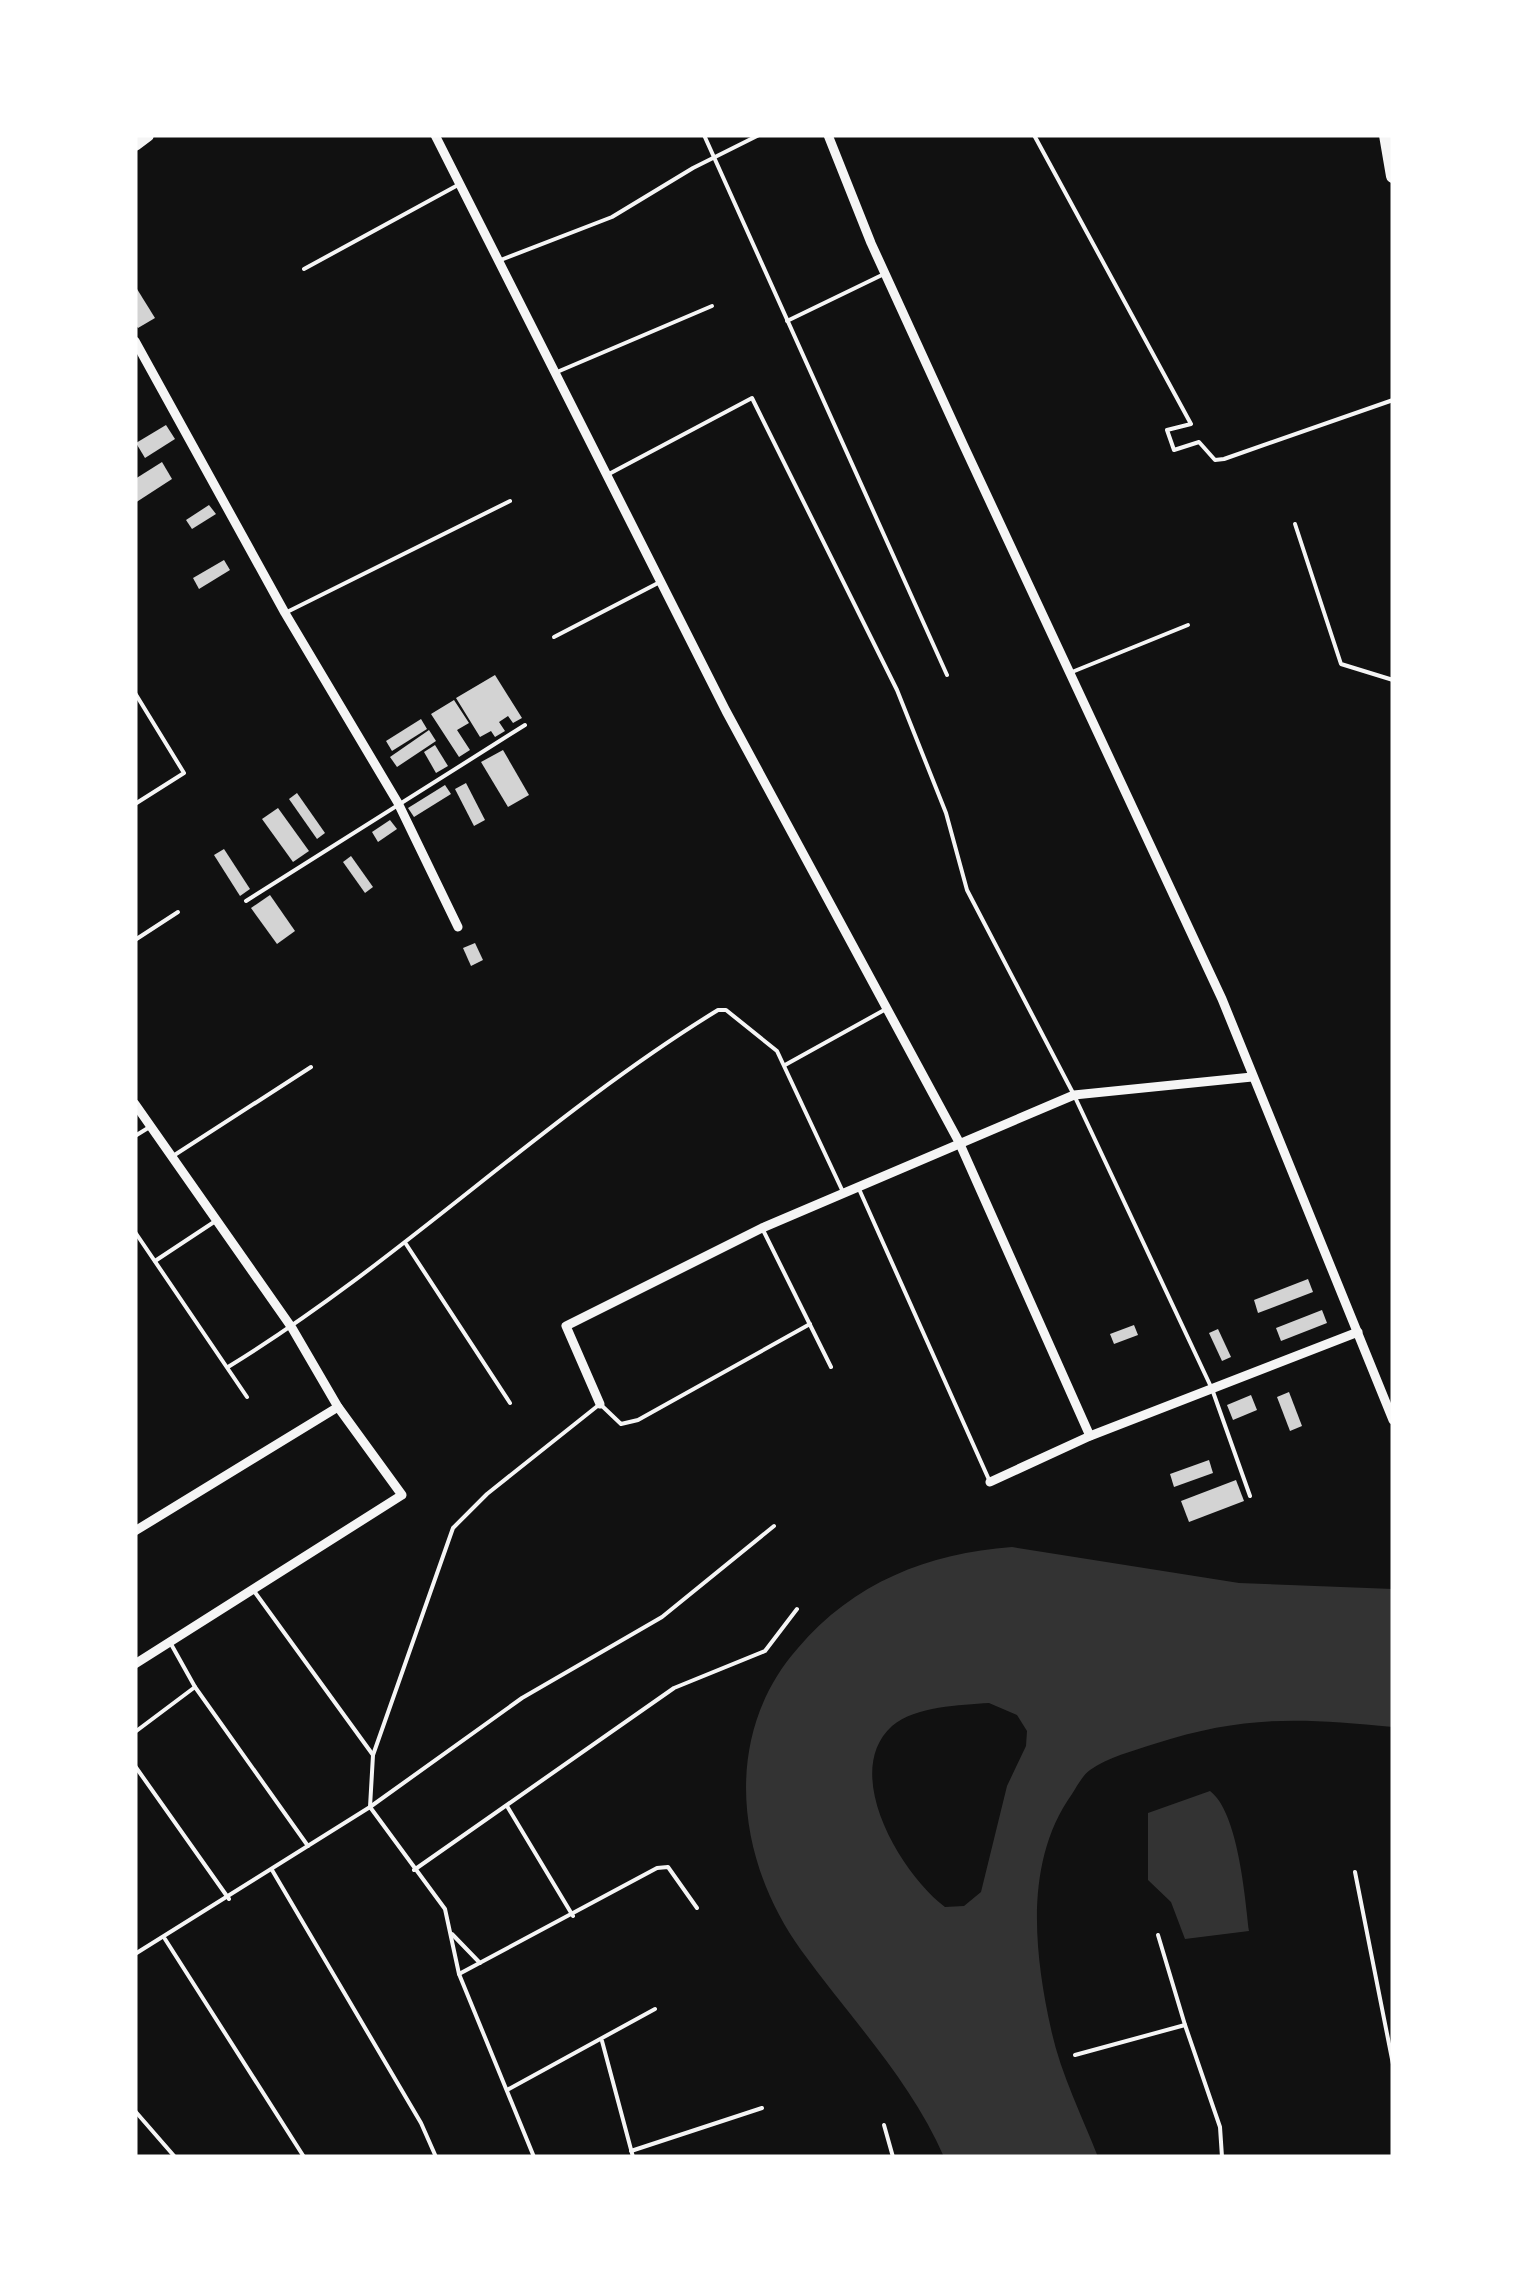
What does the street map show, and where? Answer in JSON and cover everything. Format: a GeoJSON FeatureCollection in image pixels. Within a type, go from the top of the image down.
{"type":"FeatureCollection","features":[{"type":"Feature","properties":{"kind":"main road"},"geometry":{"type":"LineString","coordinates":[[135,144],[147,135]]}},
{"type":"Feature","properties":{"kind":"main road"},"geometry":{"type":"LineString","coordinates":[[1386,135],[1393,176]]}},
{"type":"Feature","properties":{"kind":"street"},"geometry":{"type":"LineString","coordinates":[[435,135],[660,582],[959,1142],[1090,1436]]}},
{"type":"Feature","properties":{"kind":"street"},"geometry":{"type":"LineString","coordinates":[[828,135],[886,273],[1222,999],[1393,1420]]}},
{"type":"Feature","properties":{"kind":"street"},"geometry":{"type":"LineString","coordinates":[[135,341],[285,613],[398,803],[458,927]]}},
{"type":"Feature","properties":{"kind":"street"},"geometry":{"type":"LineString","coordinates":[[600,1404],[566,1326],[762,1228],[1074,1095],[1252,1077]]}},
{"type":"Feature","properties":{"kind":"street"},"geometry":{"type":"LineString","coordinates":[[135,1104],[292,1328],[338,1407],[402,1495],[135,1664]]}},
{"type":"Feature","properties":{"kind":"street"},"geometry":{"type":"LineString","coordinates":[[990,1482],[1090,1436],[1358,1332]]}},
{"type":"Feature","properties":{"kind":"street"},"geometry":{"type":"LineString","coordinates":[[135,1531],[338,1407]]}},
{"type":"Feature","properties":{"kind":"lane"},"geometry":{"type":"LineString","coordinates":[[704,135],[947,675]]}},
{"type":"Feature","properties":{"kind":"lane"},"geometry":{"type":"LineString","coordinates":[[498,262],[612,217],[759,135]]}},
{"type":"Feature","properties":{"kind":"lane"},"geometry":{"type":"LineString","coordinates":[[1034,135],[1191,424],[1167,430],[1174,450],[1199,442],[1215,460],[1224,459],[1393,400]]}},
{"type":"Feature","properties":{"kind":"lane"},"geometry":{"type":"LineString","coordinates":[[304,268],[462,183]]}},
{"type":"Feature","properties":{"kind":"lane"},"geometry":{"type":"LineString","coordinates":[[786,321],[886,273]]}},
{"type":"Feature","properties":{"kind":"lane"},"geometry":{"type":"LineString","coordinates":[[557,372],[712,306]]}},
{"type":"Feature","properties":{"kind":"lane"},"geometry":{"type":"LineString","coordinates":[[607,475],[752,398],[897,690],[946,813],[967,890],[1074,1095],[1212,1389],[1250,1496]]}},
{"type":"Feature","properties":{"kind":"lane"},"geometry":{"type":"LineString","coordinates":[[285,613],[510,501]]}},
{"type":"Feature","properties":{"kind":"lane"},"geometry":{"type":"LineString","coordinates":[[1294,524],[1341,664],[1393,680]]}},
{"type":"Feature","properties":{"kind":"lane"},"geometry":{"type":"LineString","coordinates":[[554,637],[660,582]]}},
{"type":"Feature","properties":{"kind":"lane"},"geometry":{"type":"LineString","coordinates":[[1070,673],[1188,625]]}},
{"type":"Feature","properties":{"kind":"lane"},"geometry":{"type":"LineString","coordinates":[[135,693],[184,773],[135,804]]}},
{"type":"Feature","properties":{"kind":"lane"},"geometry":{"type":"LineString","coordinates":[[246,901],[525,725]]}},
{"type":"Feature","properties":{"kind":"lane"},"geometry":{"type":"LineString","coordinates":[[135,940],[178,912]]}},
{"type":"Feature","properties":{"kind":"lane"},"geometry":{"type":"LineString","coordinates":[[786,1065],[887,1008]]}},
{"type":"Feature","properties":{"kind":"lane"},"geometry":{"type":"LineString","coordinates":[[228,1367],[292,1328],[406,1244],[564,1113],[718,1010],[726,1010],[767,1040],[786,1065],[842,1192]]}},
{"type":"Feature","properties":{"kind":"lane"},"geometry":{"type":"LineString","coordinates":[[173,1156],[311,1067]]}},
{"type":"Feature","properties":{"kind":"lane"},"geometry":{"type":"LineString","coordinates":[[135,1136],[152,1126]]}},
{"type":"Feature","properties":{"kind":"lane"},"geometry":{"type":"LineString","coordinates":[[858,1187],[990,1482]]}},
{"type":"Feature","properties":{"kind":"lane"},"geometry":{"type":"LineString","coordinates":[[155,1261],[216,1220]]}},
{"type":"Feature","properties":{"kind":"lane"},"geometry":{"type":"LineString","coordinates":[[762,1228],[830,1367]]}},
{"type":"Feature","properties":{"kind":"lane"},"geometry":{"type":"LineString","coordinates":[[135,1232],[247,1397]]}},
{"type":"Feature","properties":{"kind":"lane"},"geometry":{"type":"LineString","coordinates":[[406,1244],[510,1403]]}},
{"type":"Feature","properties":{"kind":"lane"},"geometry":{"type":"LineString","coordinates":[[534,2157],[459,1974],[445,1909],[370,1807],[373,1755],[454,1528],[487,1494],[600,1404],[620,1424],[638,1420],[810,1324]]}},
{"type":"Feature","properties":{"kind":"lane"},"geometry":{"type":"LineString","coordinates":[[135,1954],[165,1939],[370,1807],[522,1698],[662,1617],[774,1526]]}},
{"type":"Feature","properties":{"kind":"lane"},"geometry":{"type":"LineString","coordinates":[[254,1591],[373,1755]]}},
{"type":"Feature","properties":{"kind":"lane"},"geometry":{"type":"LineString","coordinates":[[414,1870],[674,1688],[765,1651],[797,1608]]}},
{"type":"Feature","properties":{"kind":"lane"},"geometry":{"type":"LineString","coordinates":[[171,1644],[195,1687],[308,1846]]}},
{"type":"Feature","properties":{"kind":"lane"},"geometry":{"type":"LineString","coordinates":[[135,1732],[195,1687]]}},
{"type":"Feature","properties":{"kind":"lane"},"geometry":{"type":"LineString","coordinates":[[135,1766],[228,1899]]}},
{"type":"Feature","properties":{"kind":"lane"},"geometry":{"type":"LineString","coordinates":[[507,1806],[573,1916]]}},
{"type":"Feature","properties":{"kind":"lane"},"geometry":{"type":"LineString","coordinates":[[459,1974],[662,1867],[668,1868],[697,1908]]}},
{"type":"Feature","properties":{"kind":"lane"},"geometry":{"type":"LineString","coordinates":[[272,1870],[421,2123],[436,2157]]}},
{"type":"Feature","properties":{"kind":"lane"},"geometry":{"type":"LineString","coordinates":[[1355,1872],[1393,2064]]}},
{"type":"Feature","properties":{"kind":"lane"},"geometry":{"type":"LineString","coordinates":[[452,1933],[480,1963]]}},
{"type":"Feature","properties":{"kind":"lane"},"geometry":{"type":"LineString","coordinates":[[1158,1935],[1220,2128],[1222,2157]]}},
{"type":"Feature","properties":{"kind":"lane"},"geometry":{"type":"LineString","coordinates":[[165,1939],[304,2157]]}},
{"type":"Feature","properties":{"kind":"lane"},"geometry":{"type":"LineString","coordinates":[[507,2090],[656,2009]]}},
{"type":"Feature","properties":{"kind":"lane"},"geometry":{"type":"LineString","coordinates":[[1075,2055],[1185,2024]]}},
{"type":"Feature","properties":{"kind":"lane"},"geometry":{"type":"LineString","coordinates":[[602,2038],[632,2154],[762,2108]]}},
{"type":"Feature","properties":{"kind":"lane"},"geometry":{"type":"LineString","coordinates":[[135,2111],[175,2157]]}},
{"type":"Feature","properties":{"kind":"lane"},"geometry":{"type":"LineString","coordinates":[[135,2125],[142,2121]]}},
{"type":"Feature","properties":{"kind":"lane"},"geometry":{"type":"LineString","coordinates":[[884,2125],[893,2157]]}},
{"type":"Feature","properties":{"kind":"shaded area"},"geometry":{"type":"Polygon","coordinates":[[[1012,1547],[1239,1583],[1393,1589],[1393,1727],[1272,1721],[1186,1735],[1121,1755],[1090,1770],[1057,1820],[1040,1877],[1040,1969],[1060,2061],[1098,2157],[944,2157],[897,2075],[801,1950],[779,1915],[751,1838],[746,1798],[748,1758],[757,1719],[773,1682],[798,1648],[843,1606],[894,1575],[981,1550],[1012,1547]],[[989,1703],[926,1710],[892,1726],[878,1746],[872,1770],[883,1822],[911,1872],[945,1907],[964,1906],[981,1892],[1007,1786],[1026,1746],[1027,1731],[1017,1715],[989,1703]]]}},
{"type":"Feature","properties":{"kind":"shaded area"},"geometry":{"type":"Polygon","coordinates":[[[1210,1791],[1220,1802],[1234,1835],[1249,1931],[1185,1939],[1171,1902],[1148,1880],[1148,1813],[1210,1791]]]}},
{"type":"Feature","properties":{"kind":"building"},"geometry":{"type":"Polygon","coordinates":[[[137,289],[155,318],[138,328],[135,324],[137,289]]]}},
{"type":"Feature","properties":{"kind":"building"},"geometry":{"type":"Polygon","coordinates":[[[166,425],[175,439],[145,458],[136,443],[166,425]]]}},
{"type":"Feature","properties":{"kind":"building"},"geometry":{"type":"Polygon","coordinates":[[[162,462],[172,479],[135,503],[135,479],[162,462]]]}},
{"type":"Feature","properties":{"kind":"building"},"geometry":{"type":"Polygon","coordinates":[[[209,505],[216,514],[192,529],[186,520],[209,505]]]}},
{"type":"Feature","properties":{"kind":"building"},"geometry":{"type":"Polygon","coordinates":[[[224,560],[230,570],[199,589],[193,578],[224,560]]]}},
{"type":"Feature","properties":{"kind":"building"},"geometry":{"type":"Polygon","coordinates":[[[495,675],[522,718],[513,723],[508,716],[499,722],[505,731],[495,737],[491,731],[480,737],[456,698],[495,675]]]}},
{"type":"Feature","properties":{"kind":"building"},"geometry":{"type":"Polygon","coordinates":[[[454,700],[469,723],[457,730],[470,750],[459,757],[431,714],[454,700]]]}},
{"type":"Feature","properties":{"kind":"building"},"geometry":{"type":"Polygon","coordinates":[[[421,719],[427,729],[392,751],[386,741],[421,719]]]}},
{"type":"Feature","properties":{"kind":"building"},"geometry":{"type":"Polygon","coordinates":[[[429,730],[436,741],[397,767],[390,757],[429,730]]]}},
{"type":"Feature","properties":{"kind":"building"},"geometry":{"type":"Polygon","coordinates":[[[435,745],[448,766],[436,773],[424,752],[435,745]]]}},
{"type":"Feature","properties":{"kind":"building"},"geometry":{"type":"Polygon","coordinates":[[[503,750],[529,795],[508,807],[481,762],[503,750]]]}},
{"type":"Feature","properties":{"kind":"building"},"geometry":{"type":"Polygon","coordinates":[[[466,783],[485,820],[474,826],[455,789],[466,783]]]}},
{"type":"Feature","properties":{"kind":"building"},"geometry":{"type":"Polygon","coordinates":[[[445,785],[451,794],[414,817],[408,808],[445,785]]]}},
{"type":"Feature","properties":{"kind":"building"},"geometry":{"type":"Polygon","coordinates":[[[297,793],[325,833],[317,839],[289,799],[297,793]]]}},
{"type":"Feature","properties":{"kind":"building"},"geometry":{"type":"Polygon","coordinates":[[[278,808],[309,851],[293,862],[262,819],[278,808]]]}},
{"type":"Feature","properties":{"kind":"building"},"geometry":{"type":"Polygon","coordinates":[[[390,820],[397,829],[378,842],[372,832],[390,820]]]}},
{"type":"Feature","properties":{"kind":"building"},"geometry":{"type":"Polygon","coordinates":[[[224,849],[250,889],[240,896],[214,855],[224,849]]]}},
{"type":"Feature","properties":{"kind":"building"},"geometry":{"type":"Polygon","coordinates":[[[351,856],[373,887],[365,893],[343,862],[351,856]]]}},
{"type":"Feature","properties":{"kind":"building"},"geometry":{"type":"Polygon","coordinates":[[[270,895],[295,931],[277,944],[251,908],[270,895]]]}},
{"type":"Feature","properties":{"kind":"building"},"geometry":{"type":"Polygon","coordinates":[[[475,943],[483,960],[471,966],[463,948],[475,943]]]}},
{"type":"Feature","properties":{"kind":"building"},"geometry":{"type":"Polygon","coordinates":[[[1308,1279],[1313,1292],[1258,1313],[1254,1300],[1308,1279]]]}},
{"type":"Feature","properties":{"kind":"building"},"geometry":{"type":"Polygon","coordinates":[[[1322,1310],[1327,1323],[1281,1341],[1276,1328],[1322,1310]]]}},
{"type":"Feature","properties":{"kind":"building"},"geometry":{"type":"Polygon","coordinates":[[[1134,1325],[1138,1335],[1114,1344],[1110,1334],[1134,1325]]]}},
{"type":"Feature","properties":{"kind":"building"},"geometry":{"type":"Polygon","coordinates":[[[1218,1329],[1231,1357],[1222,1361],[1209,1333],[1218,1329]]]}},
{"type":"Feature","properties":{"kind":"building"},"geometry":{"type":"Polygon","coordinates":[[[1289,1392],[1302,1426],[1290,1431],[1277,1397],[1289,1392]]]}},
{"type":"Feature","properties":{"kind":"building"},"geometry":{"type":"Polygon","coordinates":[[[1251,1395],[1257,1410],[1233,1420],[1227,1405],[1251,1395]]]}},
{"type":"Feature","properties":{"kind":"building"},"geometry":{"type":"Polygon","coordinates":[[[1209,1460],[1213,1473],[1174,1487],[1170,1474],[1209,1460]]]}},
{"type":"Feature","properties":{"kind":"building"},"geometry":{"type":"Polygon","coordinates":[[[1236,1480],[1244,1501],[1189,1522],[1181,1501],[1236,1480]]]}}]}
